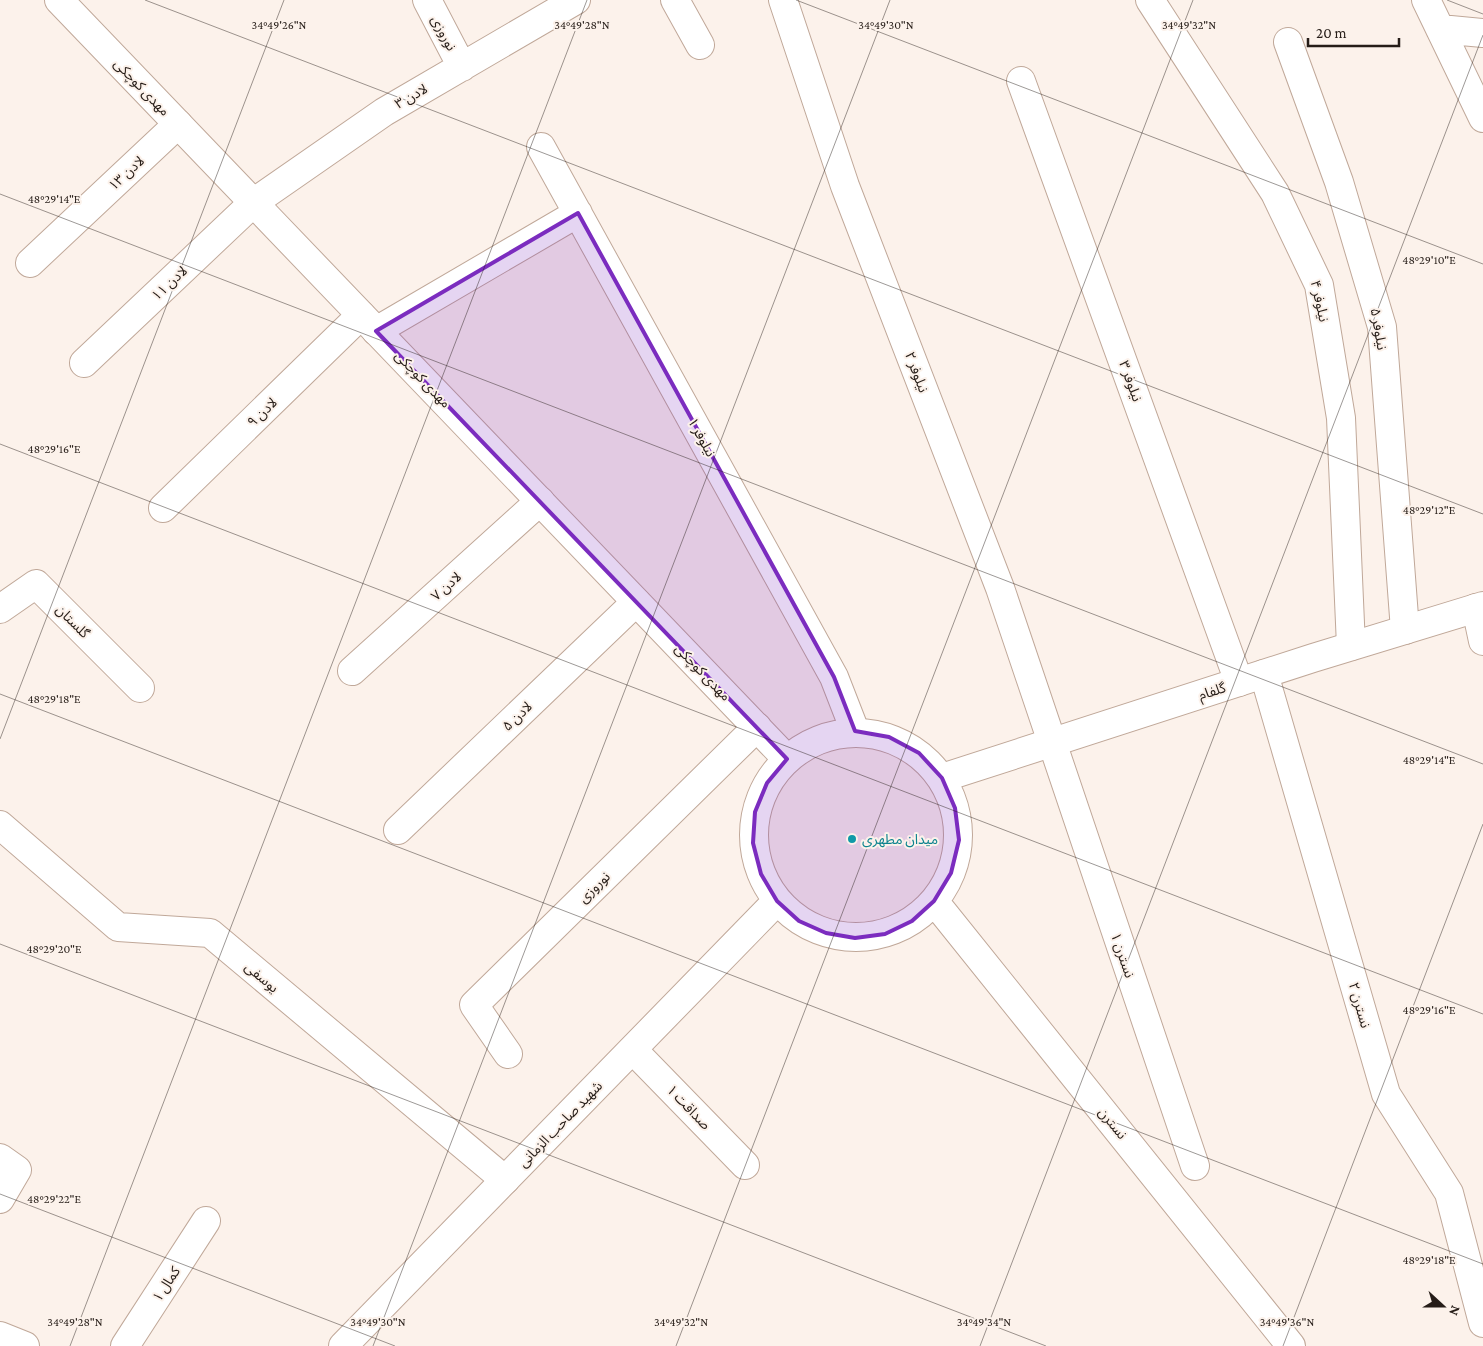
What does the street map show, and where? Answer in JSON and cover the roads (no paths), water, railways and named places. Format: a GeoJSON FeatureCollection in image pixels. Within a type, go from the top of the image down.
{"type":"FeatureCollection","features":[{"type":"Feature","properties":{"kind":"street","name":"مهدی کوچکی"},"geometry":{"type":"LineString","coordinates":[[59,0],[786,759]]}},
{"type":"Feature","properties":{"kind":"street","name":"نوروزی"},"geometry":{"type":"LineString","coordinates":[[427,0],[462,67]]}},
{"type":"Feature","properties":{"kind":"street","name":"لادن ۳"},"geometry":{"type":"LineString","coordinates":[[254,203],[384,112],[576,0]]}},
{"type":"Feature","properties":{"kind":"street"},"geometry":{"type":"LineString","coordinates":[[674,0],[700,45]]}},
{"type":"Feature","properties":{"kind":"street","name":"نیلوفر ۲"},"geometry":{"type":"LineString","coordinates":[[783,0],[845,186],[1000,588],[1052,743]]}},
{"type":"Feature","properties":{"kind":"street","name":"نیلوفر ۴"},"geometry":{"type":"LineString","coordinates":[[1150,0],[1275,193],[1319,285],[1341,418],[1351,646]]}},
{"type":"Feature","properties":{"kind":"street"},"geometry":{"type":"LineString","coordinates":[[1426,0],[1440,29],[1477,94],[1483,118]]}},
{"type":"Feature","properties":{"kind":"street"},"geometry":{"type":"LineString","coordinates":[[1440,29],[1483,33]]}},
{"type":"Feature","properties":{"kind":"street","name":"نیلوفر ۵"},"geometry":{"type":"LineString","coordinates":[[1288,42],[1339,182],[1382,327],[1405,630]]}},
{"type":"Feature","properties":{"kind":"street","name":"نیلوفر ۳"},"geometry":{"type":"LineString","coordinates":[[1021,81],[1252,678]]}},
{"type":"Feature","properties":{"kind":"street","name":"لادن ۱۳"},"geometry":{"type":"LineString","coordinates":[[30,263],[178,124]]}},
{"type":"Feature","properties":{"kind":"street","name":"نیلوفر ۱"},"geometry":{"type":"LineString","coordinates":[[541,147],[834,677],[855,732]]}},
{"type":"Feature","properties":{"kind":"street","name":"لادن ۱۱"},"geometry":{"type":"LineString","coordinates":[[84,362],[254,203]]}},
{"type":"Feature","properties":{"kind":"street","name":"لادن ۹"},"geometry":{"type":"LineString","coordinates":[[163,508],[368,323],[578,214]]}},
{"type":"Feature","properties":{"kind":"street","name":"لادن ۷"},"geometry":{"type":"LineString","coordinates":[[352,671],[540,502]]}},
{"type":"Feature","properties":{"kind":"street","name":"گلستان"},"geometry":{"type":"LineString","coordinates":[[0,608],[36,584],[140,688]]}},
{"type":"Feature","properties":{"kind":"street","name":"لادن ۵"},"geometry":{"type":"LineString","coordinates":[[398,830],[636,602]]}},
{"type":"Feature","properties":{"kind":"street"},"geometry":{"type":"LineString","coordinates":[[1479,607],[1483,641]]}},
{"type":"Feature","properties":{"kind":"street","name":"گلفام"},"geometry":{"type":"LineString","coordinates":[[942,778],[1351,646],[1479,607]]}},
{"type":"Feature","properties":{"kind":"street","name":"نسترن ۲"},"geometry":{"type":"LineString","coordinates":[[1252,678],[1386,1094],[1449,1193],[1483,1324]]}},
{"type":"Feature","properties":{"kind":"street","name":"نوروزی"},"geometry":{"type":"LineString","coordinates":[[508,1054],[474,1005],[757,727]]}},
{"type":"Feature","properties":{"kind":"street"},"geometry":{"type":"LineString","coordinates":[[855,732],[889,737],[919,753],[942,778],[955,808],[959,840],[951,873],[934,901],[912,921],[885,934],[855,938],[826,933],[799,921],[777,901],[761,874],[753,843],[755,812],[767,783],[786,759],[807,744],[830,734],[855,732]]}},
{"type":"Feature","properties":{"kind":"street","name":"نسترن ۱"},"geometry":{"type":"LineString","coordinates":[[1052,743],[1195,1166]]}},
{"type":"Feature","properties":{"kind":"street","name":"یوسفی"},"geometry":{"type":"LineString","coordinates":[[0,825],[118,927],[210,933],[505,1180]]}},
{"type":"Feature","properties":{"kind":"street","name":"شهید صاحب الزمانی"},"geometry":{"type":"LineString","coordinates":[[343,1346],[777,901]]}},
{"type":"Feature","properties":{"kind":"street","name":"نسترن"},"geometry":{"type":"LineString","coordinates":[[934,901],[1291,1346]]}},
{"type":"Feature","properties":{"kind":"street","name":"صداقت ۱"},"geometry":{"type":"LineString","coordinates":[[633,1050],[745,1164]]}},
{"type":"Feature","properties":{"kind":"street"},"geometry":{"type":"LineString","coordinates":[[0,1158],[17,1170],[0,1199]]}},
{"type":"Feature","properties":{"kind":"street","name":"کمال ۱"},"geometry":{"type":"LineString","coordinates":[[125,1346],[206,1222]]}},
{"type":"Feature","properties":{"kind":"street"},"geometry":{"type":"LineString","coordinates":[[0,1336],[25,1346]]}},
{"type":"Feature","properties":{"kind":"place","name":"میدان مطهری"},"geometry":{"type":"Point","coordinates":[852,839]}}]}
